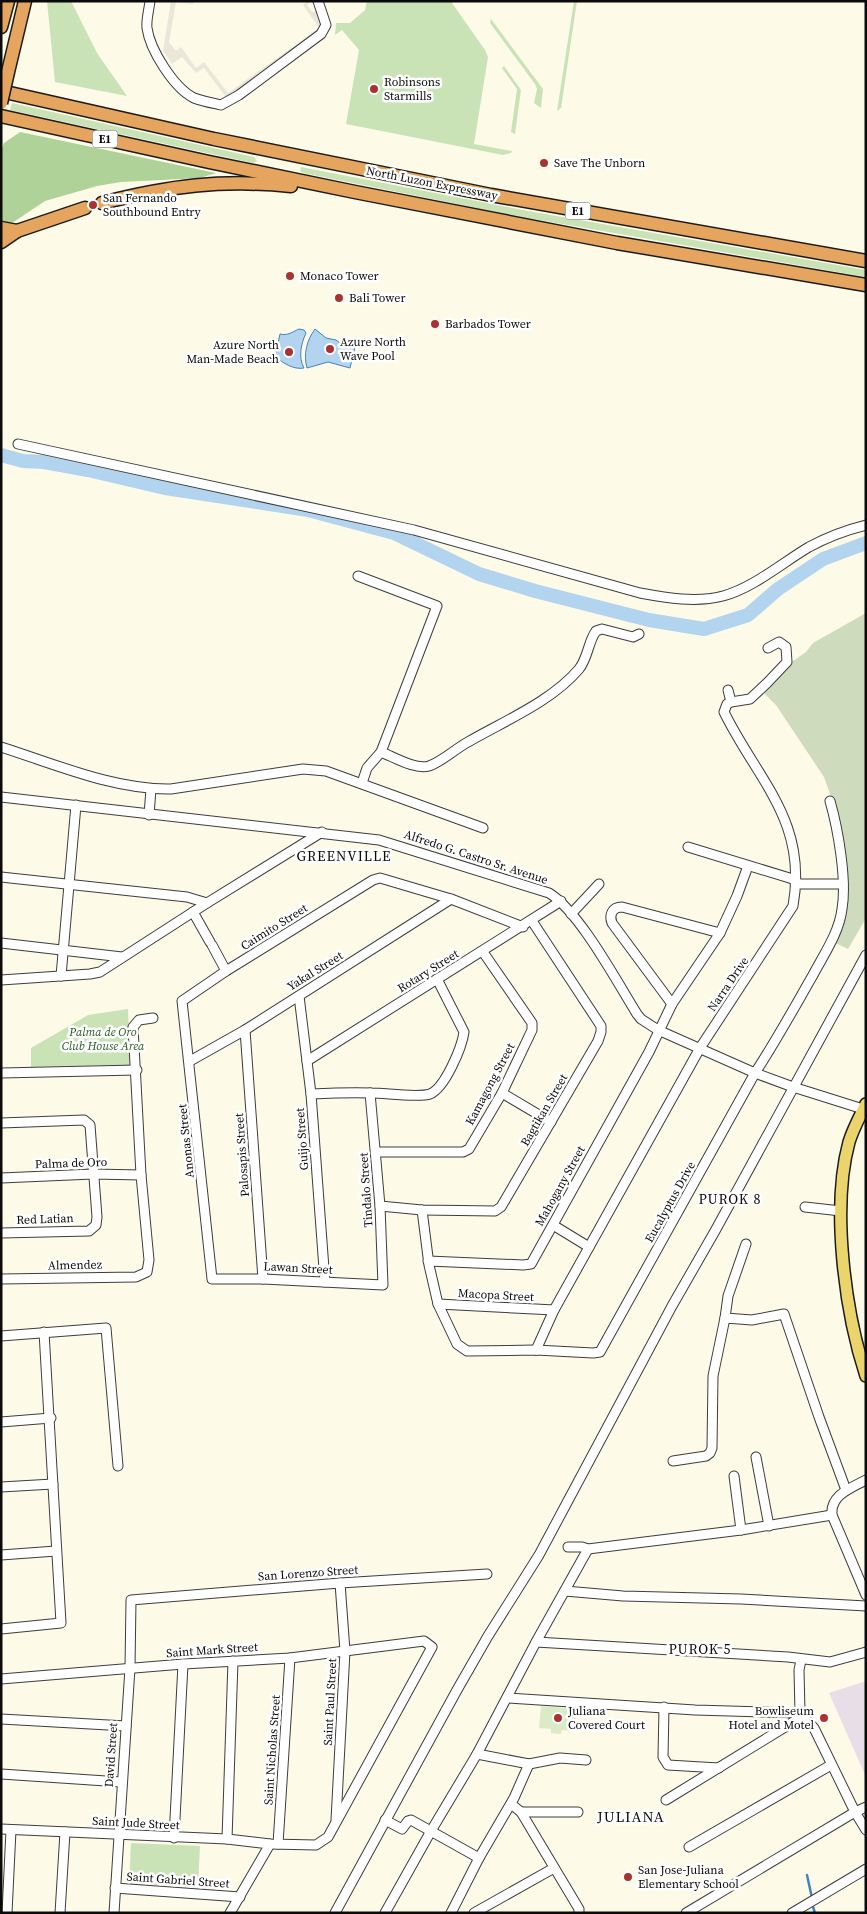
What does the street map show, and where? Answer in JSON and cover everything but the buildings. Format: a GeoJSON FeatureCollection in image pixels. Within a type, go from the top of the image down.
{"type":"FeatureCollection","features":[{"type":"Feature","properties":{"kind":"highway"},"geometry":{"type":"LineString","coordinates":[[2,26],[4,1]]}},
{"type":"Feature","properties":{"kind":"highway"},"geometry":{"type":"LineString","coordinates":[[2,26],[8,1]]}},
{"type":"Feature","properties":{"kind":"highway"},"geometry":{"type":"LineString","coordinates":[[1,102],[25,1]]}},
{"type":"Feature","properties":{"kind":"highway","name":"North Luzon Expressway"},"geometry":{"type":"LineString","coordinates":[[1,91],[214,140],[491,195],[866,261]]}},
{"type":"Feature","properties":{"kind":"highway","name":"North Luzon Expressway"},"geometry":{"type":"LineString","coordinates":[[1,116],[355,192],[617,243],[866,285]]}},
{"type":"Feature","properties":{"kind":"highway"},"geometry":{"type":"LineString","coordinates":[[102,203],[149,191],[224,183],[278,185],[355,192]]}},
{"type":"Feature","properties":{"kind":"highway"},"geometry":{"type":"LineString","coordinates":[[1,242],[17,231],[85,208]]}},
{"type":"Feature","properties":{"kind":"highway"},"geometry":{"type":"LineString","coordinates":[[1,228],[17,231]]}},
{"type":"Feature","properties":{"kind":"main road"},"geometry":{"type":"LineString","coordinates":[[864,1107],[849,1142],[843,1171],[841,1211],[845,1290],[866,1376]]}},
{"type":"Feature","properties":{"kind":"street"},"geometry":{"type":"LineString","coordinates":[[150,1],[147,26],[149,38],[160,60],[184,90],[194,98],[221,106],[321,34],[326,25],[318,1]]}},
{"type":"Feature","properties":{"kind":"street"},"geometry":{"type":"LineString","coordinates":[[18,444],[414,530],[640,593],[670,598],[699,600],[722,596],[739,590],[811,546],[845,530],[866,525]]}},
{"type":"Feature","properties":{"kind":"street"},"geometry":{"type":"LineString","coordinates":[[358,576],[437,606],[382,752],[367,768],[362,783]]}},
{"type":"Feature","properties":{"kind":"street"},"geometry":{"type":"LineString","coordinates":[[382,752],[419,767],[428,766],[447,756],[466,742],[514,717],[565,683],[583,663],[596,630],[602,629],[633,637],[639,634]]}},
{"type":"Feature","properties":{"kind":"street"},"geometry":{"type":"LineString","coordinates":[[728,690],[731,702],[750,699],[778,672],[787,662],[786,647],[779,642],[768,648]]}},
{"type":"Feature","properties":{"kind":"street","name":"Narra Drive"},"geometry":{"type":"LineString","coordinates":[[536,1350],[554,1310],[700,1048],[792,909],[796,882],[795,858],[785,816],[724,712],[727,704],[731,702]]}},
{"type":"Feature","properties":{"kind":"street"},"geometry":{"type":"LineString","coordinates":[[1,747],[104,779],[151,789],[171,789],[303,769],[326,771],[483,828]]}},
{"type":"Feature","properties":{"kind":"street"},"geometry":{"type":"LineString","coordinates":[[149,815],[151,789]]}},
{"type":"Feature","properties":{"kind":"street","name":"Alfredo G. Castro Sr. Avenue"},"geometry":{"type":"LineString","coordinates":[[1,797],[149,815],[322,832],[379,840],[549,893],[561,902],[571,914],[595,947],[641,1019],[658,1030],[755,1073],[793,1087],[864,1107]]}},
{"type":"Feature","properties":{"kind":"street","name":"Eucalyptus Drive"},"geometry":{"type":"LineString","coordinates":[[422,1210],[428,1261],[438,1304],[457,1344],[461,1348],[467,1351],[536,1350],[593,1354],[602,1349],[755,1073],[774,1046],[835,932],[843,908],[843,884],[838,827],[830,800]]}},
{"type":"Feature","properties":{"kind":"street"},"geometry":{"type":"LineString","coordinates":[[61,976],[76,805]]}},
{"type":"Feature","properties":{"kind":"street"},"geometry":{"type":"LineString","coordinates":[[1,980],[97,973],[207,902],[322,832]]}},
{"type":"Feature","properties":{"kind":"street"},"geometry":{"type":"LineString","coordinates":[[688,847],[796,882],[843,884]]}},
{"type":"Feature","properties":{"kind":"street","name":"Mahogany Street"},"geometry":{"type":"LineString","coordinates":[[428,1261],[530,1264],[649,1052],[672,1004],[720,933],[748,866]]}},
{"type":"Feature","properties":{"kind":"street"},"geometry":{"type":"LineString","coordinates":[[1,877],[187,897],[207,902]]}},
{"type":"Feature","properties":{"kind":"street","name":"Caimito Street"},"geometry":{"type":"LineString","coordinates":[[182,1001],[226,971],[373,880],[380,878],[451,899]]}},
{"type":"Feature","properties":{"kind":"street"},"geometry":{"type":"LineString","coordinates":[[571,914],[600,884]]}},
{"type":"Feature","properties":{"kind":"street"},"geometry":{"type":"LineString","coordinates":[[451,899],[523,926]]}},
{"type":"Feature","properties":{"kind":"street","name":"Yakal Street"},"geometry":{"type":"LineString","coordinates":[[190,1061],[245,1030],[451,899]]}},
{"type":"Feature","properties":{"kind":"street","name":"Rotary Street"},"geometry":{"type":"LineString","coordinates":[[307,1061],[561,902]]}},
{"type":"Feature","properties":{"kind":"street"},"geometry":{"type":"LineString","coordinates":[[672,1004],[612,923],[611,914],[617,907],[622,907],[720,933]]}},
{"type":"Feature","properties":{"kind":"street"},"geometry":{"type":"LineString","coordinates":[[193,912],[226,971]]}},
{"type":"Feature","properties":{"kind":"street","name":"Bagtikan Street"},"geometry":{"type":"LineString","coordinates":[[380,1206],[422,1210],[495,1211],[501,1208],[598,1041],[602,1028],[532,921]]}},
{"type":"Feature","properties":{"kind":"street"},"geometry":{"type":"LineString","coordinates":[[1,943],[122,957]]}},
{"type":"Feature","properties":{"kind":"street","name":"Kamagong Street"},"geometry":{"type":"LineString","coordinates":[[376,1152],[463,1152],[469,1149],[502,1093],[532,1030],[532,1023],[483,952]]}},
{"type":"Feature","properties":{"kind":"street"},"geometry":{"type":"LineString","coordinates":[[335,1913],[488,1636],[539,1555],[672,1306],[866,955]]}},
{"type":"Feature","properties":{"kind":"street"},"geometry":{"type":"LineString","coordinates":[[311,1094],[430,1094],[439,1086],[454,1063],[462,1044],[464,1028],[437,979]]}},
{"type":"Feature","properties":{"kind":"street","name":"Guijo Street"},"geometry":{"type":"LineString","coordinates":[[299,996],[311,1094],[325,1282]]}},
{"type":"Feature","properties":{"kind":"street","name":"Anonas Street"},"geometry":{"type":"LineString","coordinates":[[182,1001],[190,1061],[212,1279]]}},
{"type":"Feature","properties":{"kind":"street"},"geometry":{"type":"LineString","coordinates":[[141,1175],[137,1070],[133,1027],[139,1020],[153,1018]]}},
{"type":"Feature","properties":{"kind":"street","name":"Palosapis Street"},"geometry":{"type":"LineString","coordinates":[[245,1030],[263,1279]]}},
{"type":"Feature","properties":{"kind":"street"},"geometry":{"type":"LineString","coordinates":[[1,1073],[137,1070]]}},
{"type":"Feature","properties":{"kind":"street","name":"Tindalo Street"},"geometry":{"type":"LineString","coordinates":[[370,1093],[380,1206],[383,1285]]}},
{"type":"Feature","properties":{"kind":"street"},"geometry":{"type":"LineString","coordinates":[[502,1093],[551,1122]]}},
{"type":"Feature","properties":{"kind":"street"},"geometry":{"type":"LineString","coordinates":[[1,1123],[84,1120],[90,1125],[93,1174]]}},
{"type":"Feature","properties":{"kind":"street","name":"Palma de Oro"},"geometry":{"type":"LineString","coordinates":[[1,1178],[93,1174],[141,1175]]}},
{"type":"Feature","properties":{"kind":"street","name":"Red Latian"},"geometry":{"type":"LineString","coordinates":[[1,1233],[89,1231],[96,1225],[97,1217],[93,1174]]}},
{"type":"Feature","properties":{"kind":"street","name":"Almendez"},"geometry":{"type":"LineString","coordinates":[[1,1279],[136,1277],[147,1272],[149,1260],[141,1175]]}},
{"type":"Feature","properties":{"kind":"street"},"geometry":{"type":"LineString","coordinates":[[805,1208],[841,1211]]}},
{"type":"Feature","properties":{"kind":"street"},"geometry":{"type":"LineString","coordinates":[[553,1225],[589,1247]]}},
{"type":"Feature","properties":{"kind":"street"},"geometry":{"type":"LineString","coordinates":[[673,1461],[706,1456],[712,1448],[712,1376],[728,1296],[746,1244]]}},
{"type":"Feature","properties":{"kind":"street","name":"Lawan Street"},"geometry":{"type":"LineString","coordinates":[[212,1279],[263,1279],[383,1285]]}},
{"type":"Feature","properties":{"kind":"street","name":"Macopa Street"},"geometry":{"type":"LineString","coordinates":[[438,1304],[554,1310]]}},
{"type":"Feature","properties":{"kind":"street"},"geometry":{"type":"LineString","coordinates":[[725,1318],[752,1320],[785,1314],[846,1490]]}},
{"type":"Feature","properties":{"kind":"street"},"geometry":{"type":"LineString","coordinates":[[1,1336],[106,1328],[118,1466]]}},
{"type":"Feature","properties":{"kind":"street"},"geometry":{"type":"LineString","coordinates":[[1,1628],[61,1622],[44,1332]]}},
{"type":"Feature","properties":{"kind":"street"},"geometry":{"type":"LineString","coordinates":[[1,1422],[50,1418]]}},
{"type":"Feature","properties":{"kind":"street"},"geometry":{"type":"LineString","coordinates":[[756,1457],[769,1526]]}},
{"type":"Feature","properties":{"kind":"street"},"geometry":{"type":"LineString","coordinates":[[734,1476],[741,1530]]}},
{"type":"Feature","properties":{"kind":"street"},"geometry":{"type":"LineString","coordinates":[[866,1480],[846,1490],[834,1502],[832,1508],[832,1515],[866,1595]]}},
{"type":"Feature","properties":{"kind":"street"},"geometry":{"type":"LineString","coordinates":[[1,1487],[53,1484]]}},
{"type":"Feature","properties":{"kind":"street"},"geometry":{"type":"LineString","coordinates":[[568,1547],[582,1547],[588,1550],[769,1526],[832,1515]]}},
{"type":"Feature","properties":{"kind":"street"},"geometry":{"type":"LineString","coordinates":[[386,1913],[430,1832],[477,1754],[536,1642],[588,1550]]}},
{"type":"Feature","properties":{"kind":"street"},"geometry":{"type":"LineString","coordinates":[[1,1555],[56,1551]]}},
{"type":"Feature","properties":{"kind":"street","name":"San Lorenzo Street"},"geometry":{"type":"LineString","coordinates":[[131,1600],[340,1583],[487,1574]]}},
{"type":"Feature","properties":{"kind":"street","name":"Saint Paul Street"},"geometry":{"type":"LineString","coordinates":[[336,1822],[346,1651],[340,1583]]}},
{"type":"Feature","properties":{"kind":"street"},"geometry":{"type":"LineString","coordinates":[[565,1592],[866,1606]]}},
{"type":"Feature","properties":{"kind":"street","name":"David Street"},"geometry":{"type":"LineString","coordinates":[[114,1913],[121,1782],[130,1668],[131,1600]]}},
{"type":"Feature","properties":{"kind":"street","name":"Saint Mark Street"},"geometry":{"type":"LineString","coordinates":[[1,1679],[183,1664],[290,1658],[424,1641]]}},
{"type":"Feature","properties":{"kind":"street","name":"Saint Jude Street"},"geometry":{"type":"LineString","coordinates":[[1,1829],[316,1845],[328,1837],[432,1650],[431,1644],[424,1641]]}},
{"type":"Feature","properties":{"kind":"street"},"geometry":{"type":"LineString","coordinates":[[536,1642],[788,1657],[830,1662],[866,1652]]}},
{"type":"Feature","properties":{"kind":"street","name":"Saint Nicholas Street"},"geometry":{"type":"LineString","coordinates":[[274,1844],[290,1658]]}},
{"type":"Feature","properties":{"kind":"street"},"geometry":{"type":"LineString","coordinates":[[801,1660],[799,1670],[802,1714],[814,1728],[854,1812],[866,1830]]}},
{"type":"Feature","properties":{"kind":"street"},"geometry":{"type":"LineString","coordinates":[[227,1839],[233,1661]]}},
{"type":"Feature","properties":{"kind":"street"},"geometry":{"type":"LineString","coordinates":[[174,1838],[183,1664]]}},
{"type":"Feature","properties":{"kind":"street"},"geometry":{"type":"LineString","coordinates":[[507,1698],[695,1710],[802,1714]]}},
{"type":"Feature","properties":{"kind":"street"},"geometry":{"type":"LineString","coordinates":[[664,1707],[663,1757],[665,1762],[668,1765],[719,1768]]}},
{"type":"Feature","properties":{"kind":"street"},"geometry":{"type":"LineString","coordinates":[[666,1800],[802,1714]]}},
{"type":"Feature","properties":{"kind":"street"},"geometry":{"type":"LineString","coordinates":[[1,1719],[126,1726]]}},
{"type":"Feature","properties":{"kind":"street"},"geometry":{"type":"LineString","coordinates":[[477,1754],[530,1764],[560,1758],[586,1760]]}},
{"type":"Feature","properties":{"kind":"street"},"geometry":{"type":"LineString","coordinates":[[451,1913],[479,1858],[511,1804],[530,1764]]}},
{"type":"Feature","properties":{"kind":"street"},"geometry":{"type":"LineString","coordinates":[[689,1847],[831,1765]]}},
{"type":"Feature","properties":{"kind":"street"},"geometry":{"type":"LineString","coordinates":[[1,1774],[121,1782]]}},
{"type":"Feature","properties":{"kind":"street"},"geometry":{"type":"LineString","coordinates":[[511,1804],[521,1812],[579,1909],[579,1913]]}},
{"type":"Feature","properties":{"kind":"street"},"geometry":{"type":"LineString","coordinates":[[686,1913],[854,1812],[866,1807]]}},
{"type":"Feature","properties":{"kind":"street"},"geometry":{"type":"LineString","coordinates":[[521,1812],[578,1812]]}},
{"type":"Feature","properties":{"kind":"street"},"geometry":{"type":"LineString","coordinates":[[385,1820],[402,1829],[411,1820],[479,1858]]}},
{"type":"Feature","properties":{"kind":"street"},"geometry":{"type":"LineString","coordinates":[[7,1913],[11,1830]]}},
{"type":"Feature","properties":{"kind":"street"},"geometry":{"type":"LineString","coordinates":[[60,1913],[65,1832]]}},
{"type":"Feature","properties":{"kind":"street"},"geometry":{"type":"LineString","coordinates":[[230,1913],[274,1844]]}},
{"type":"Feature","properties":{"kind":"street"},"geometry":{"type":"LineString","coordinates":[[474,1913],[554,1868]]}},
{"type":"Feature","properties":{"kind":"street"},"geometry":{"type":"LineString","coordinates":[[792,1913],[866,1870]]}},
{"type":"Feature","properties":{"kind":"street","name":"Saint Gabriel Street"},"geometry":{"type":"LineString","coordinates":[[115,1888],[240,1897]]}},
{"type":"Feature","properties":{"kind":"shaded area"},"geometry":{"type":"Polygon","coordinates":[[[171,1],[194,1],[193,4],[176,2],[169,42],[176,51],[181,47],[196,68],[204,62],[228,93],[319,28],[303,5],[308,1],[310,1],[307,5],[312,12],[316,11],[321,19],[323,28],[233,96],[226,97],[204,68],[196,73],[182,57],[172,64],[163,51],[171,1]]]}},
{"type":"Feature","properties":{"kind":"shaded area"},"geometry":{"type":"Polygon","coordinates":[[[866,1681],[866,1777],[829,1693],[866,1681]]]}},
{"type":"Feature","properties":{"kind":"green space"},"geometry":{"type":"Polygon","coordinates":[[[47,1],[71,1],[97,53],[127,96],[55,82],[47,1]]]}},
{"type":"Feature","properties":{"kind":"green space"},"geometry":{"type":"Polygon","coordinates":[[[367,1],[454,1],[452,3],[488,57],[474,144],[512,151],[511,153],[503,155],[346,124],[359,50],[342,30],[335,35],[336,23],[350,23],[365,10],[367,1]]]}},
{"type":"Feature","properties":{"kind":"green space"},"geometry":{"type":"Polygon","coordinates":[[[574,1],[577,1],[561,108],[557,111],[574,1]]]}},
{"type":"Feature","properties":{"kind":"green space"},"geometry":{"type":"Polygon","coordinates":[[[491,19],[543,89],[541,108],[534,103],[537,89],[535,84],[490,23],[491,19]]]}},
{"type":"Feature","properties":{"kind":"green space"},"geometry":{"type":"Polygon","coordinates":[[[504,66],[521,90],[515,134],[511,132],[517,89],[502,68],[504,66]]]}},
{"type":"Feature","properties":{"kind":"green space"},"geometry":{"type":"Polygon","coordinates":[[[12,103],[254,157],[257,161],[253,163],[10,110],[12,103]]]}},
{"type":"Feature","properties":{"kind":"green space"},"geometry":{"type":"Polygon","coordinates":[[[20,132],[216,173],[200,178],[121,182],[97,186],[45,201],[9,225],[1,224],[1,152],[4,143],[20,132]]]}},
{"type":"Feature","properties":{"kind":"green space"},"geometry":{"type":"Polygon","coordinates":[[[301,167],[528,211],[866,270],[866,277],[528,218],[303,173],[300,171],[301,167]]]}},
{"type":"Feature","properties":{"kind":"green space"},"geometry":{"type":"Polygon","coordinates":[[[866,613],[866,918],[848,949],[833,942],[846,914],[842,827],[824,777],[776,705],[763,692],[789,664],[806,652],[813,643],[866,613]]]}},
{"type":"Feature","properties":{"kind":"green space","name":"Palma de Oro Club House Area"},"geometry":{"type":"Polygon","coordinates":[[[128,1009],[130,1065],[31,1067],[31,1048],[88,1015],[128,1009]]]}},
{"type":"Feature","properties":{"kind":"green space","name":"Juliana Covered Court"},"geometry":{"type":"Polygon","coordinates":[[[541,1706],[577,1709],[575,1731],[562,1730],[561,1734],[551,1733],[551,1729],[539,1728],[541,1706]]]}},
{"type":"Feature","properties":{"kind":"green space"},"geometry":{"type":"Polygon","coordinates":[[[131,1843],[200,1846],[198,1886],[129,1884],[131,1843]]]}},
{"type":"Feature","properties":{"kind":"water","name":"Azure North Man-Made Beach"},"geometry":{"type":"Polygon","coordinates":[[[299,329],[304,330],[306,333],[301,351],[304,368],[289,366],[275,357],[280,334],[288,334],[299,329]]]}},
{"type":"Feature","properties":{"kind":"water","name":"Azure North Wave Pool"},"geometry":{"type":"Polygon","coordinates":[[[315,329],[326,338],[336,340],[344,346],[355,347],[350,368],[328,362],[307,368],[305,358],[306,347],[315,329]]]}},
{"type":"Feature","properties":{"kind":"waterway"},"geometry":{"type":"LineString","coordinates":[[1,455],[23,461],[44,462],[88,470],[165,488],[308,510],[394,533],[479,574],[535,591],[649,620],[704,629],[748,615],[778,589],[823,559],[866,543]]}},
{"type":"Feature","properties":{"kind":"waterway"},"geometry":{"type":"LineString","coordinates":[[807,1875],[812,1898]]}},
{"type":"Feature","properties":{"kind":"waterway"},"geometry":{"type":"LineString","coordinates":[[812,1904],[815,1913]]}},
{"type":"Feature","properties":{"kind":"place","name":"Robinsons Starmills"},"geometry":{"type":"Point","coordinates":[374,89]}},
{"type":"Feature","properties":{"kind":"place","name":"Save The Unborn"},"geometry":{"type":"Point","coordinates":[544,163]}},
{"type":"Feature","properties":{"kind":"place","name":"San Fernando Southbound Entry"},"geometry":{"type":"Point","coordinates":[93,205]}},
{"type":"Feature","properties":{"kind":"place","name":"Monaco Tower"},"geometry":{"type":"Point","coordinates":[290,276]}},
{"type":"Feature","properties":{"kind":"place","name":"Bali Tower"},"geometry":{"type":"Point","coordinates":[339,298]}},
{"type":"Feature","properties":{"kind":"place","name":"Barbados Tower"},"geometry":{"type":"Point","coordinates":[435,324]}},
{"type":"Feature","properties":{"kind":"place","name":"Azure North Wave Pool"},"geometry":{"type":"Point","coordinates":[330,349]}},
{"type":"Feature","properties":{"kind":"place","name":"Azure North Man-Made Beach"},"geometry":{"type":"Point","coordinates":[289,352]}},
{"type":"Feature","properties":{"kind":"place","name":"Juliana Covered Court"},"geometry":{"type":"Point","coordinates":[558,1718]}},
{"type":"Feature","properties":{"kind":"place","name":"Bowliseum Hotel and Motel"},"geometry":{"type":"Point","coordinates":[824,1718]}},
{"type":"Feature","properties":{"kind":"place","name":"San Jose-Juliana Elementary School"},"geometry":{"type":"Point","coordinates":[628,1877]}},
{"type":"Feature","properties":{"kind":"district","name":"GREENVILLE"},"geometry":{"type":"Point","coordinates":[344,856]}},
{"type":"Feature","properties":{"kind":"district","name":"PUROK 8"},"geometry":{"type":"Point","coordinates":[730,1199]}},
{"type":"Feature","properties":{"kind":"district","name":"PUROK 5"},"geometry":{"type":"Point","coordinates":[700,1649]}},
{"type":"Feature","properties":{"kind":"district","name":"JULIANA"},"geometry":{"type":"Point","coordinates":[631,1816]}}]}
